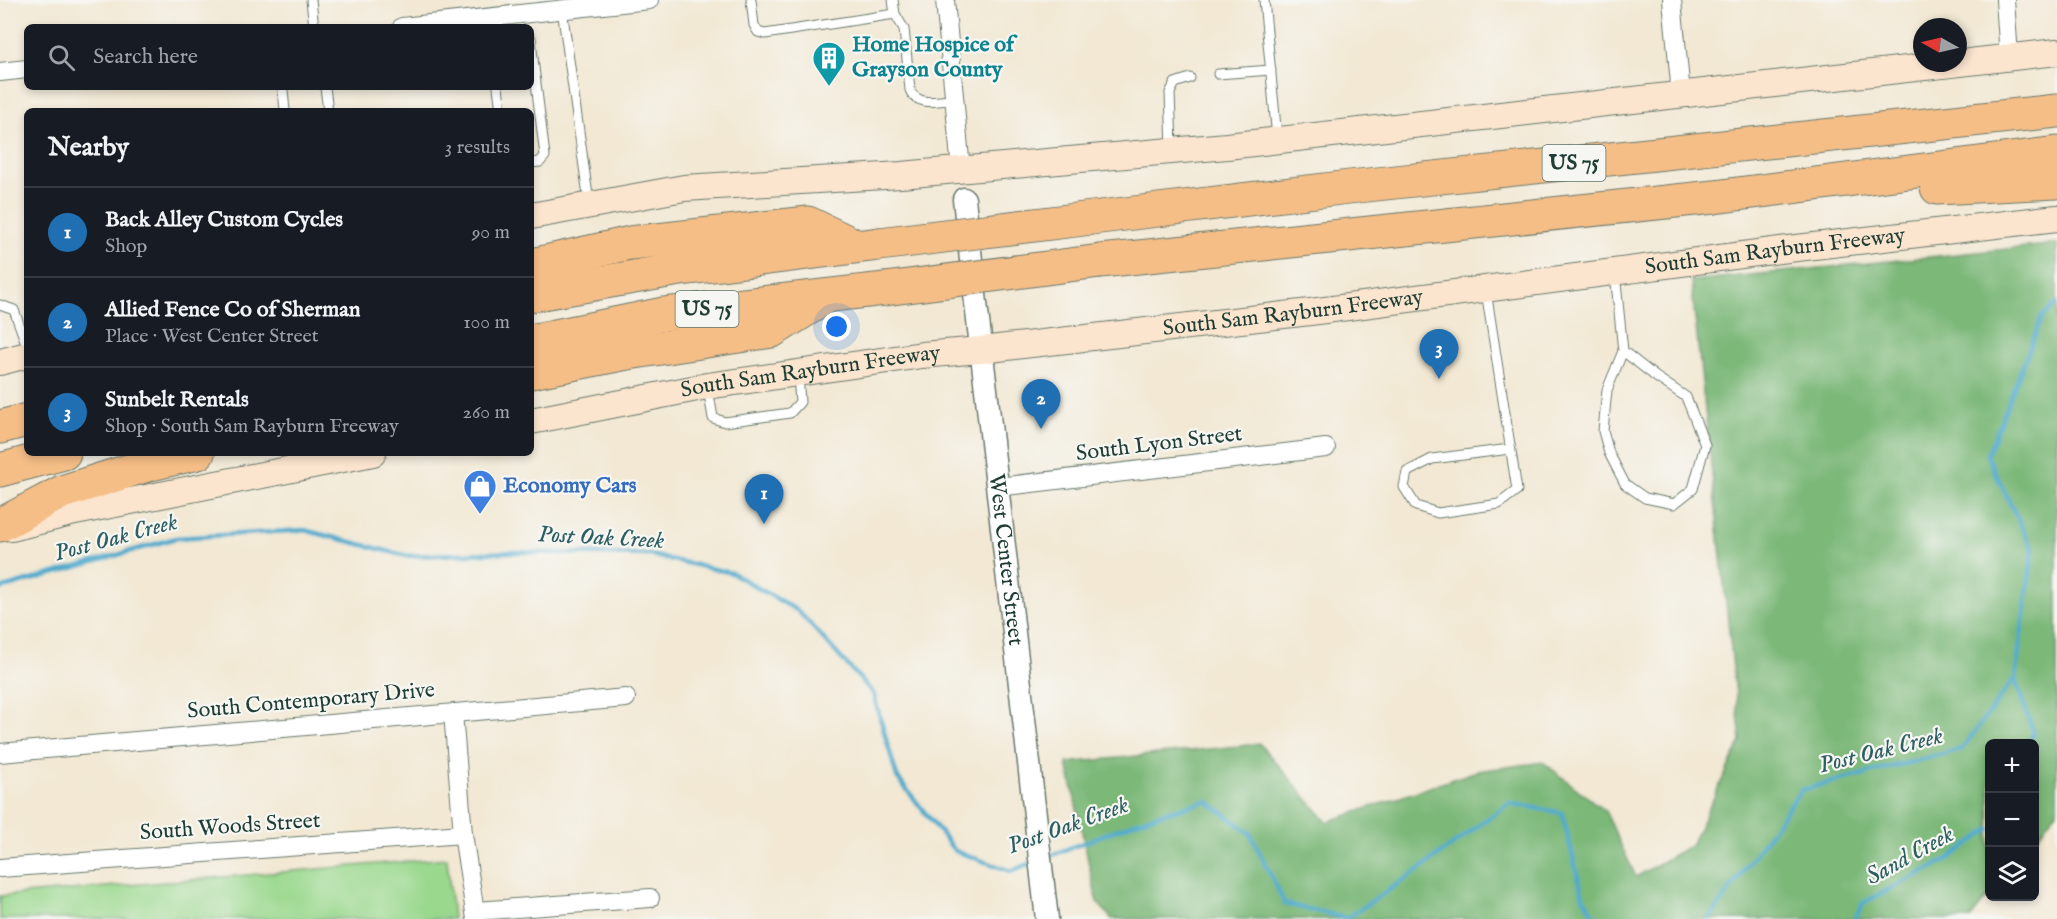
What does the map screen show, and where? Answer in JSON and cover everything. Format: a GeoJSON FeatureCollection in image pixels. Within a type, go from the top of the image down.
{"type":"FeatureCollection","features":[{"type":"Feature","properties":{"kind":"highway"},"geometry":{"type":"LineString","coordinates":[[1864,132],[2057,94]]}},
{"type":"Feature","properties":{"kind":"highway","name":"US 75"},"geometry":{"type":"LineString","coordinates":[[534,294],[674,270],[867,244],[1361,186],[2057,111]]}},
{"type":"Feature","properties":{"kind":"highway","name":"US 75"},"geometry":{"type":"LineString","coordinates":[[534,340],[664,314],[829,296],[1100,261],[1714,197],[2057,153]]}},
{"type":"Feature","properties":{"kind":"highway"},"geometry":{"type":"LineString","coordinates":[[1714,197],[2057,182]]}},
{"type":"Feature","properties":{"kind":"highway"},"geometry":{"type":"LineString","coordinates":[[534,264],[630,243],[808,223],[867,244]]}},
{"type":"Feature","properties":{"kind":"highway"},"geometry":{"type":"LineString","coordinates":[[534,371],[622,354],[772,331],[829,296]]}},
{"type":"Feature","properties":{"kind":"highway"},"geometry":{"type":"LineString","coordinates":[[0,427],[24,421]]}},
{"type":"Feature","properties":{"kind":"highway"},"geometry":{"type":"LineString","coordinates":[[0,470],[53,456]]}},
{"type":"Feature","properties":{"kind":"highway"},"geometry":{"type":"LineString","coordinates":[[0,525],[62,492],[147,465],[185,456]]}},
{"type":"Feature","properties":{"kind":"main road"},"geometry":{"type":"LineString","coordinates":[[534,215],[684,189],[961,171],[1172,151],[2057,52]]}},
{"type":"Feature","properties":{"kind":"main road","name":"South Sam Rayburn Freeway"},"geometry":{"type":"LineString","coordinates":[[534,420],[707,386],[922,355],[1310,312],[1615,271],[2057,218]]}},
{"type":"Feature","properties":{"kind":"main road"},"geometry":{"type":"LineString","coordinates":[[0,362],[24,357]]}},
{"type":"Feature","properties":{"kind":"main road"},"geometry":{"type":"LineString","coordinates":[[0,531],[75,512],[358,456]]}},
{"type":"Feature","properties":{"kind":"street"},"geometry":{"type":"LineString","coordinates":[[440,24],[529,17],[562,9],[649,0]]}},
{"type":"Feature","properties":{"kind":"street"},"geometry":{"type":"LineString","coordinates":[[945,0],[961,171]]}},
{"type":"Feature","properties":{"kind":"street"},"geometry":{"type":"LineString","coordinates":[[1672,0],[1681,94]]}},
{"type":"Feature","properties":{"kind":"street"},"geometry":{"type":"LineString","coordinates":[[2005,0],[2009,57]]}},
{"type":"Feature","properties":{"kind":"street"},"geometry":{"type":"LineString","coordinates":[[0,72],[24,69]]}},
{"type":"Feature","properties":{"kind":"street","name":"West Center Street"},"geometry":{"type":"LineString","coordinates":[[964,199],[1047,919]]}},
{"type":"Feature","properties":{"kind":"street","name":"South Lyon Street"},"geometry":{"type":"LineString","coordinates":[[998,487],[1326,448]]}},
{"type":"Feature","properties":{"kind":"street","name":"South Contemporary Drive"},"geometry":{"type":"LineString","coordinates":[[0,753],[626,698]]}},
{"type":"Feature","properties":{"kind":"street"},"geometry":{"type":"LineString","coordinates":[[453,713],[463,834],[476,915],[650,898]]}},
{"type":"Feature","properties":{"kind":"street","name":"South Woods Street"},"geometry":{"type":"LineString","coordinates":[[0,868],[463,834]]}},
{"type":"Feature","properties":{"kind":"lane"},"geometry":{"type":"LineString","coordinates":[[311,0],[314,24]]}},
{"type":"Feature","properties":{"kind":"lane"},"geometry":{"type":"LineString","coordinates":[[751,0],[754,25],[758,32],[765,34],[895,14]]}},
{"type":"Feature","properties":{"kind":"lane"},"geometry":{"type":"LineString","coordinates":[[893,0],[895,14],[904,29],[910,90],[913,97],[933,101],[954,99]]}},
{"type":"Feature","properties":{"kind":"lane"},"geometry":{"type":"LineString","coordinates":[[1264,0],[1277,140]]}},
{"type":"Feature","properties":{"kind":"lane"},"geometry":{"type":"LineString","coordinates":[[562,9],[589,206]]}},
{"type":"Feature","properties":{"kind":"lane"},"geometry":{"type":"LineString","coordinates":[[1218,74],[1271,70]]}},
{"type":"Feature","properties":{"kind":"lane"},"geometry":{"type":"LineString","coordinates":[[534,74],[545,156],[540,162],[534,163]]}},
{"type":"Feature","properties":{"kind":"lane"},"geometry":{"type":"LineString","coordinates":[[1172,151],[1170,93],[1175,83],[1190,78]]}},
{"type":"Feature","properties":{"kind":"lane"},"geometry":{"type":"LineString","coordinates":[[283,90],[285,108]]}},
{"type":"Feature","properties":{"kind":"lane"},"geometry":{"type":"LineString","coordinates":[[325,90],[328,108]]}},
{"type":"Feature","properties":{"kind":"lane"},"geometry":{"type":"LineString","coordinates":[[498,90],[501,108]]}},
{"type":"Feature","properties":{"kind":"lane"},"geometry":{"type":"LineString","coordinates":[[1615,271],[1623,351],[1607,390],[1603,431],[1609,453],[1625,484],[1645,498],[1674,504],[1693,489],[1705,445],[1686,397],[1623,351]]}},
{"type":"Feature","properties":{"kind":"lane"},"geometry":{"type":"LineString","coordinates":[[1485,289],[1517,490],[1499,504],[1438,513],[1416,506],[1404,487],[1407,472],[1432,459],[1510,449]]}},
{"type":"Feature","properties":{"kind":"lane"},"geometry":{"type":"LineString","coordinates":[[0,306],[14,310],[24,338]]}},
{"type":"Feature","properties":{"kind":"lane"},"geometry":{"type":"LineString","coordinates":[[707,386],[713,418],[725,422],[790,413],[801,402],[798,373]]}},
{"type":"Feature","properties":{"kind":"green space"},"geometry":{"type":"Polygon","coordinates":[[[2057,244],[2057,811],[2039,834],[2039,739],[1985,739],[1985,900],[1970,919],[1112,919],[1097,902],[1067,763],[1260,744],[1327,822],[1477,771],[1543,762],[1605,811],[1636,877],[1691,845],[1741,741],[1691,281],[2057,244]]]}},
{"type":"Feature","properties":{"kind":"green space"},"geometry":{"type":"Polygon","coordinates":[[[447,858],[453,919],[0,919],[0,896],[447,858]]]}},
{"type":"Feature","properties":{"kind":"waterway","name":"Post Oak Creek"},"geometry":{"type":"LineString","coordinates":[[1709,919],[1801,790],[1962,749],[2015,678],[2033,550],[1987,456],[2042,317],[2057,304]]}},
{"type":"Feature","properties":{"kind":"waterway","name":"Post Oak Creek"},"geometry":{"type":"LineString","coordinates":[[0,589],[176,538],[304,530],[407,556],[513,552],[650,555],[732,573],[798,611],[873,693],[897,777],[955,851],[1011,871],[1034,862]]}},
{"type":"Feature","properties":{"kind":"waterway","name":"Sand Creek"},"geometry":{"type":"LineString","coordinates":[[2015,678],[2033,732],[2032,739]]}},
{"type":"Feature","properties":{"kind":"waterway","name":"Post Oak Creek"},"geometry":{"type":"LineString","coordinates":[[1047,857],[1149,817],[1207,801],[1250,833],[1285,904],[1347,918],[1420,869],[1509,803],[1562,813],[1583,897],[1597,919]]}},
{"type":"Feature","properties":{"kind":"waterway","name":"Sand Creek"},"geometry":{"type":"LineString","coordinates":[[1855,919],[1863,903],[1947,860],[1985,833]]}},
{"type":"Feature","properties":{"kind":"place","name":"Home Hospice of Grayson County"},"geometry":{"type":"Point","coordinates":[829,87]}},
{"type":"Feature","properties":{"kind":"place","name":"Sunbelt Rentals"},"geometry":{"type":"Point","coordinates":[1439,379]}},
{"type":"Feature","properties":{"kind":"place","name":"Allied Fence Co of Sherman"},"geometry":{"type":"Point","coordinates":[1041,429]}},
{"type":"Feature","properties":{"kind":"place","name":"Economy Cars"},"geometry":{"type":"Point","coordinates":[480,515]}},
{"type":"Feature","properties":{"kind":"place","name":"Back Alley Custom Cycles"},"geometry":{"type":"Point","coordinates":[764,524]}}]}
